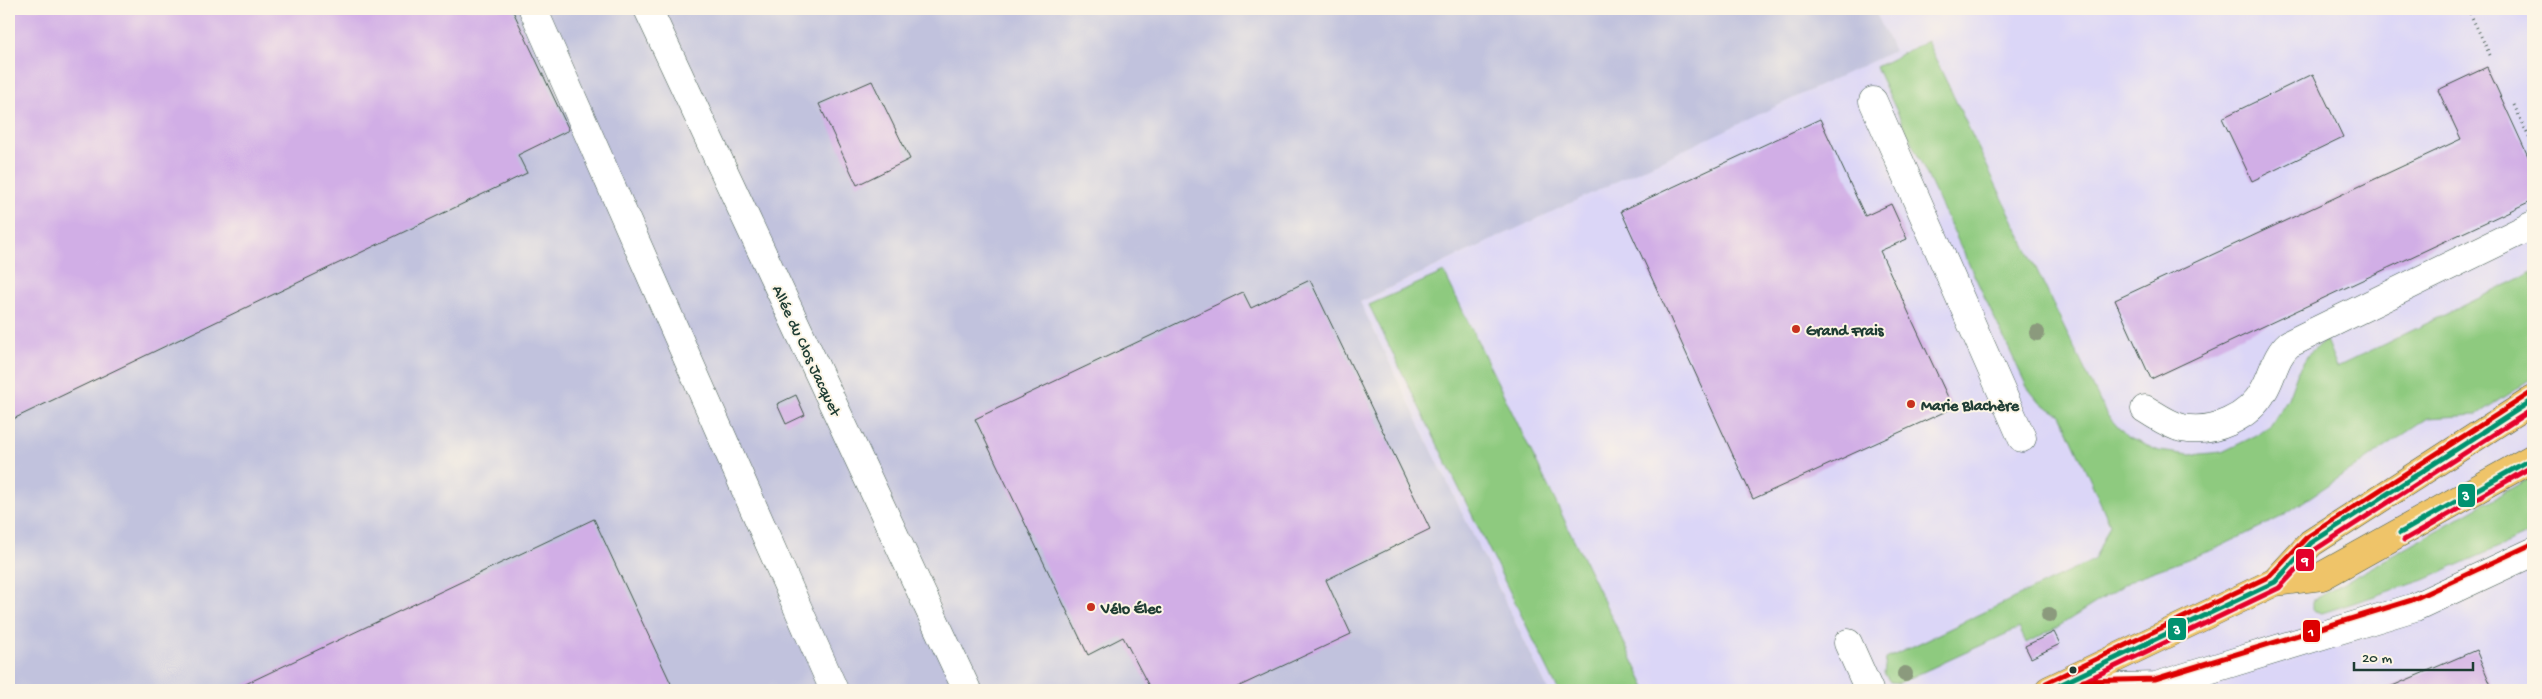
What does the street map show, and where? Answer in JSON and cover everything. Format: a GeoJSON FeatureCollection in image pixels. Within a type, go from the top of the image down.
{"type":"FeatureCollection","features":[{"type":"Feature","properties":{"kind":"main road"},"geometry":{"type":"LineString","coordinates":[[2275,582],[2311,543],[2533,400]]}},
{"type":"Feature","properties":{"kind":"main road"},"geometry":{"type":"LineString","coordinates":[[2050,690],[2275,582],[2322,576],[2533,458]]}},
{"type":"Feature","properties":{"kind":"street"},"geometry":{"type":"LineString","coordinates":[[534,9],[834,690]]}},
{"type":"Feature","properties":{"kind":"street","name":"Allée du Clos Jacquet"},"geometry":{"type":"LineString","coordinates":[[648,9],[967,690]]}},
{"type":"Feature","properties":{"kind":"street"},"geometry":{"type":"LineString","coordinates":[[1872,101],[2022,438]]}},
{"type":"Feature","properties":{"kind":"street"},"geometry":{"type":"LineString","coordinates":[[2145,409],[2164,421],[2181,428],[2198,430],[2232,421],[2264,392],[2280,351],[2288,344],[2533,225]]}},
{"type":"Feature","properties":{"kind":"street"},"geometry":{"type":"LineString","coordinates":[[2050,690],[2156,686],[2415,607],[2533,552]]}},
{"type":"Feature","properties":{"kind":"street"},"geometry":{"type":"LineString","coordinates":[[1848,643],[1869,690]]}},
{"type":"Feature","properties":{"kind":"path"},"geometry":{"type":"LineString","coordinates":[[2468,9],[2491,57]]}},
{"type":"Feature","properties":{"kind":"path"},"geometry":{"type":"LineString","coordinates":[[2514,106],[2533,146]]}},
{"type":"Feature","properties":{"kind":"shaded area"},"geometry":{"type":"Polygon","coordinates":[[[9,9],[1874,9],[1894,51],[1360,302],[1548,690],[9,690],[9,9]]]}},
{"type":"Feature","properties":{"kind":"shaded area"},"geometry":{"type":"Polygon","coordinates":[[[1874,9],[2533,9],[2533,690],[1548,690],[1360,302],[1893,51],[1874,9]]]}},
{"type":"Feature","properties":{"kind":"green space"},"geometry":{"type":"Polygon","coordinates":[[[1927,41],[2106,414],[2127,437],[2159,451],[2190,455],[2222,452],[2249,439],[2271,425],[2288,398],[2298,371],[2308,355],[2326,340],[2337,367],[2533,272],[2533,378],[2476,415],[2428,418],[2279,518],[2213,550],[2135,578],[2059,626],[2026,643],[2019,628],[1899,683],[1890,682],[1884,673],[1886,659],[2094,560],[2110,524],[2061,415],[2039,402],[2027,387],[1876,67],[1927,41]]]}},
{"type":"Feature","properties":{"kind":"green space"},"geometry":{"type":"Polygon","coordinates":[[[1444,272],[1647,690],[1558,690],[1369,305],[1444,272]]]}},
{"type":"Feature","properties":{"kind":"green space"},"geometry":{"type":"Polygon","coordinates":[[[2533,476],[2533,532],[2424,580],[2322,613],[2312,610],[2312,601],[2533,476]]]}},
{"type":"Feature","properties":{"kind":"building"},"geometry":{"type":"Polygon","coordinates":[[[9,9],[512,9],[569,130],[518,155],[527,173],[9,421],[9,9]]]}},
{"type":"Feature","properties":{"kind":"building"},"geometry":{"type":"Polygon","coordinates":[[[2487,67],[2533,167],[2533,200],[2151,379],[2115,300],[2461,139],[2438,90],[2487,67]]]}},
{"type":"Feature","properties":{"kind":"building"},"geometry":{"type":"Polygon","coordinates":[[[2313,74],[2343,137],[2252,181],[2222,118],[2313,74]]]}},
{"type":"Feature","properties":{"kind":"building"},"geometry":{"type":"Polygon","coordinates":[[[872,81],[910,159],[857,185],[819,104],[872,81]]]}},
{"type":"Feature","properties":{"kind":"building","name":"Grand Frais"},"geometry":{"type":"Polygon","coordinates":[[[1820,119],[1865,216],[1891,204],[1907,239],[1880,251],[1953,408],[1753,499],[1621,211],[1820,119]]]}},
{"type":"Feature","properties":{"kind":"building"},"geometry":{"type":"Polygon","coordinates":[[[1310,280],[1430,529],[1326,580],[1351,634],[1231,690],[1151,690],[1123,637],[1088,655],[975,419],[1243,292],[1251,308],[1310,280]]]}},
{"type":"Feature","properties":{"kind":"building"},"geometry":{"type":"Polygon","coordinates":[[[796,395],[805,415],[786,424],[777,404],[796,395]]]}},
{"type":"Feature","properties":{"kind":"building"},"geometry":{"type":"Polygon","coordinates":[[[594,519],[674,690],[233,690],[594,519]]]}},
{"type":"Feature","properties":{"kind":"building"},"geometry":{"type":"Polygon","coordinates":[[[2054,632],[2060,644],[2031,658],[2025,646],[2054,632]]]}},
{"type":"Feature","properties":{"kind":"building"},"geometry":{"type":"Polygon","coordinates":[[[2476,650],[2493,690],[2383,690],[2476,650]]]}},
{"type":"Feature","properties":{"kind":"transit line","name":"1"},"geometry":{"type":"LineString","coordinates":[[2046,683],[2270,576],[2307,537],[2529,394]]}},
{"type":"Feature","properties":{"kind":"transit line","name":"3"},"geometry":{"type":"LineString","coordinates":[[2049,690],[2275,582],[2311,543],[2533,400]]}},
{"type":"Feature","properties":{"kind":"transit line","name":"9"},"geometry":{"type":"LineString","coordinates":[[2066,690],[2279,588],[2316,549],[2533,409]]}},
{"type":"Feature","properties":{"kind":"transit line","name":"3"},"geometry":{"type":"LineString","coordinates":[[2400,533],[2533,458]]}},
{"type":"Feature","properties":{"kind":"transit line","name":"9"},"geometry":{"type":"LineString","coordinates":[[2404,540],[2533,466]]}},
{"type":"Feature","properties":{"kind":"transit line","name":"1"},"geometry":{"type":"LineString","coordinates":[[2083,681],[2155,679],[2412,600],[2530,545]]}},
{"type":"Feature","properties":{"kind":"place","name":"Grand Frais"},"geometry":{"type":"Point","coordinates":[1796,329]}},
{"type":"Feature","properties":{"kind":"place","name":"Marie Blachère"},"geometry":{"type":"Point","coordinates":[1911,404]}},
{"type":"Feature","properties":{"kind":"place","name":"Vélo Élec"},"geometry":{"type":"Point","coordinates":[1091,607]}}]}
